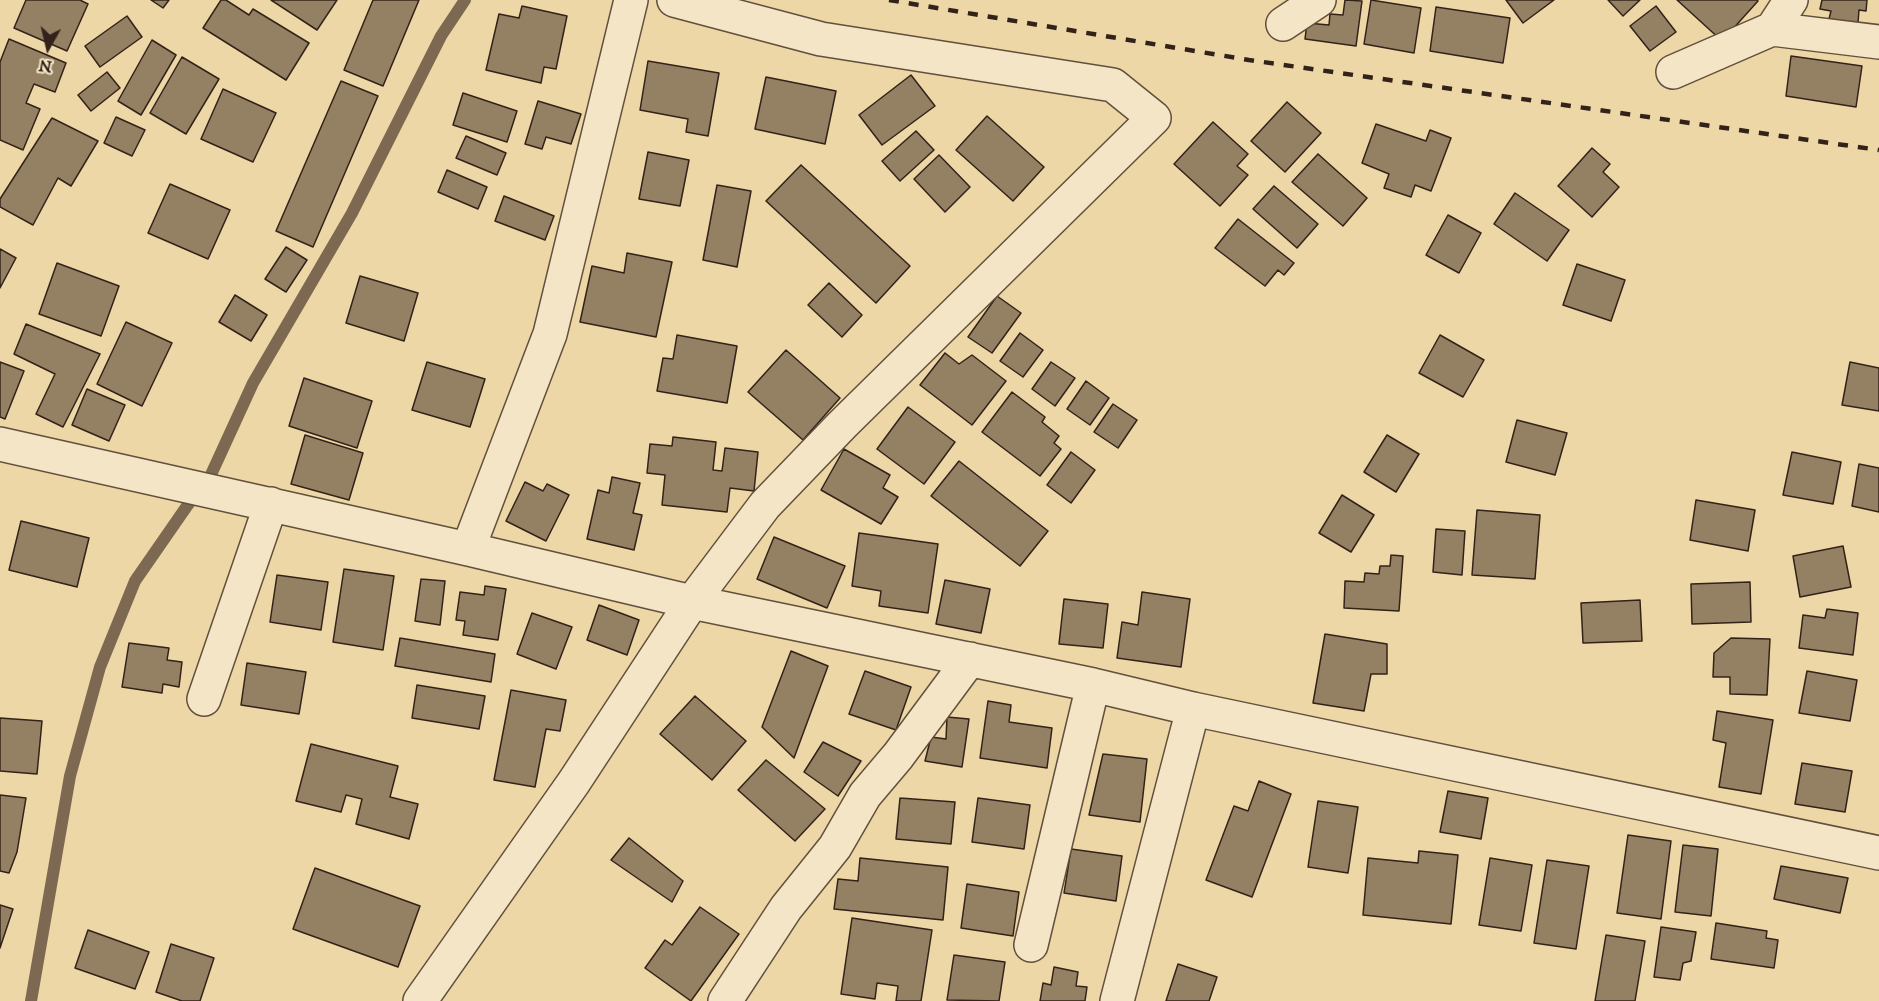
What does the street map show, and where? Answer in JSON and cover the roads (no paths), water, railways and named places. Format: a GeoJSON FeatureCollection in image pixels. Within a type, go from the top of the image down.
{"type":"FeatureCollection","features":[{"type":"Feature","properties":{"kind":"street"},"geometry":{"type":"LineString","coordinates":[[468,549],[550,334],[631,0]]}},
{"type":"Feature","properties":{"kind":"street"},"geometry":{"type":"LineString","coordinates":[[420,1001],[574,782],[692,602],[765,505],[842,424],[1154,118],[1113,85],[820,39],[674,0]]}},
{"type":"Feature","properties":{"kind":"street"},"geometry":{"type":"LineString","coordinates":[[1282,24],[1319,0]]}},
{"type":"Feature","properties":{"kind":"street"},"geometry":{"type":"LineString","coordinates":[[1772,29],[1791,0]]}},
{"type":"Feature","properties":{"kind":"street"},"geometry":{"type":"LineString","coordinates":[[1673,72],[1772,29],[1879,42]]}},
{"type":"Feature","properties":{"kind":"street"},"geometry":{"type":"LineString","coordinates":[[0,444],[271,504],[692,602],[1879,853]]}},
{"type":"Feature","properties":{"kind":"street"},"geometry":{"type":"LineString","coordinates":[[204,699],[271,504]]}},
{"type":"Feature","properties":{"kind":"street"},"geometry":{"type":"LineString","coordinates":[[725,1001],[786,908],[835,847],[865,795],[898,756],[970,659]]}},
{"type":"Feature","properties":{"kind":"street"},"geometry":{"type":"LineString","coordinates":[[1031,945],[1093,685]]}},
{"type":"Feature","properties":{"kind":"street"},"geometry":{"type":"LineString","coordinates":[[1117,1001],[1194,709]]}},
{"type":"Feature","properties":{"kind":"waterway"},"geometry":{"type":"LineString","coordinates":[[31,1001],[70,776],[100,667],[135,581],[187,506],[209,479],[253,383],[352,213],[441,36],[465,0]]}},
{"type":"Feature","properties":{"kind":"railway"},"geometry":{"type":"LineString","coordinates":[[889,0],[1249,60],[1879,150]]}}]}
